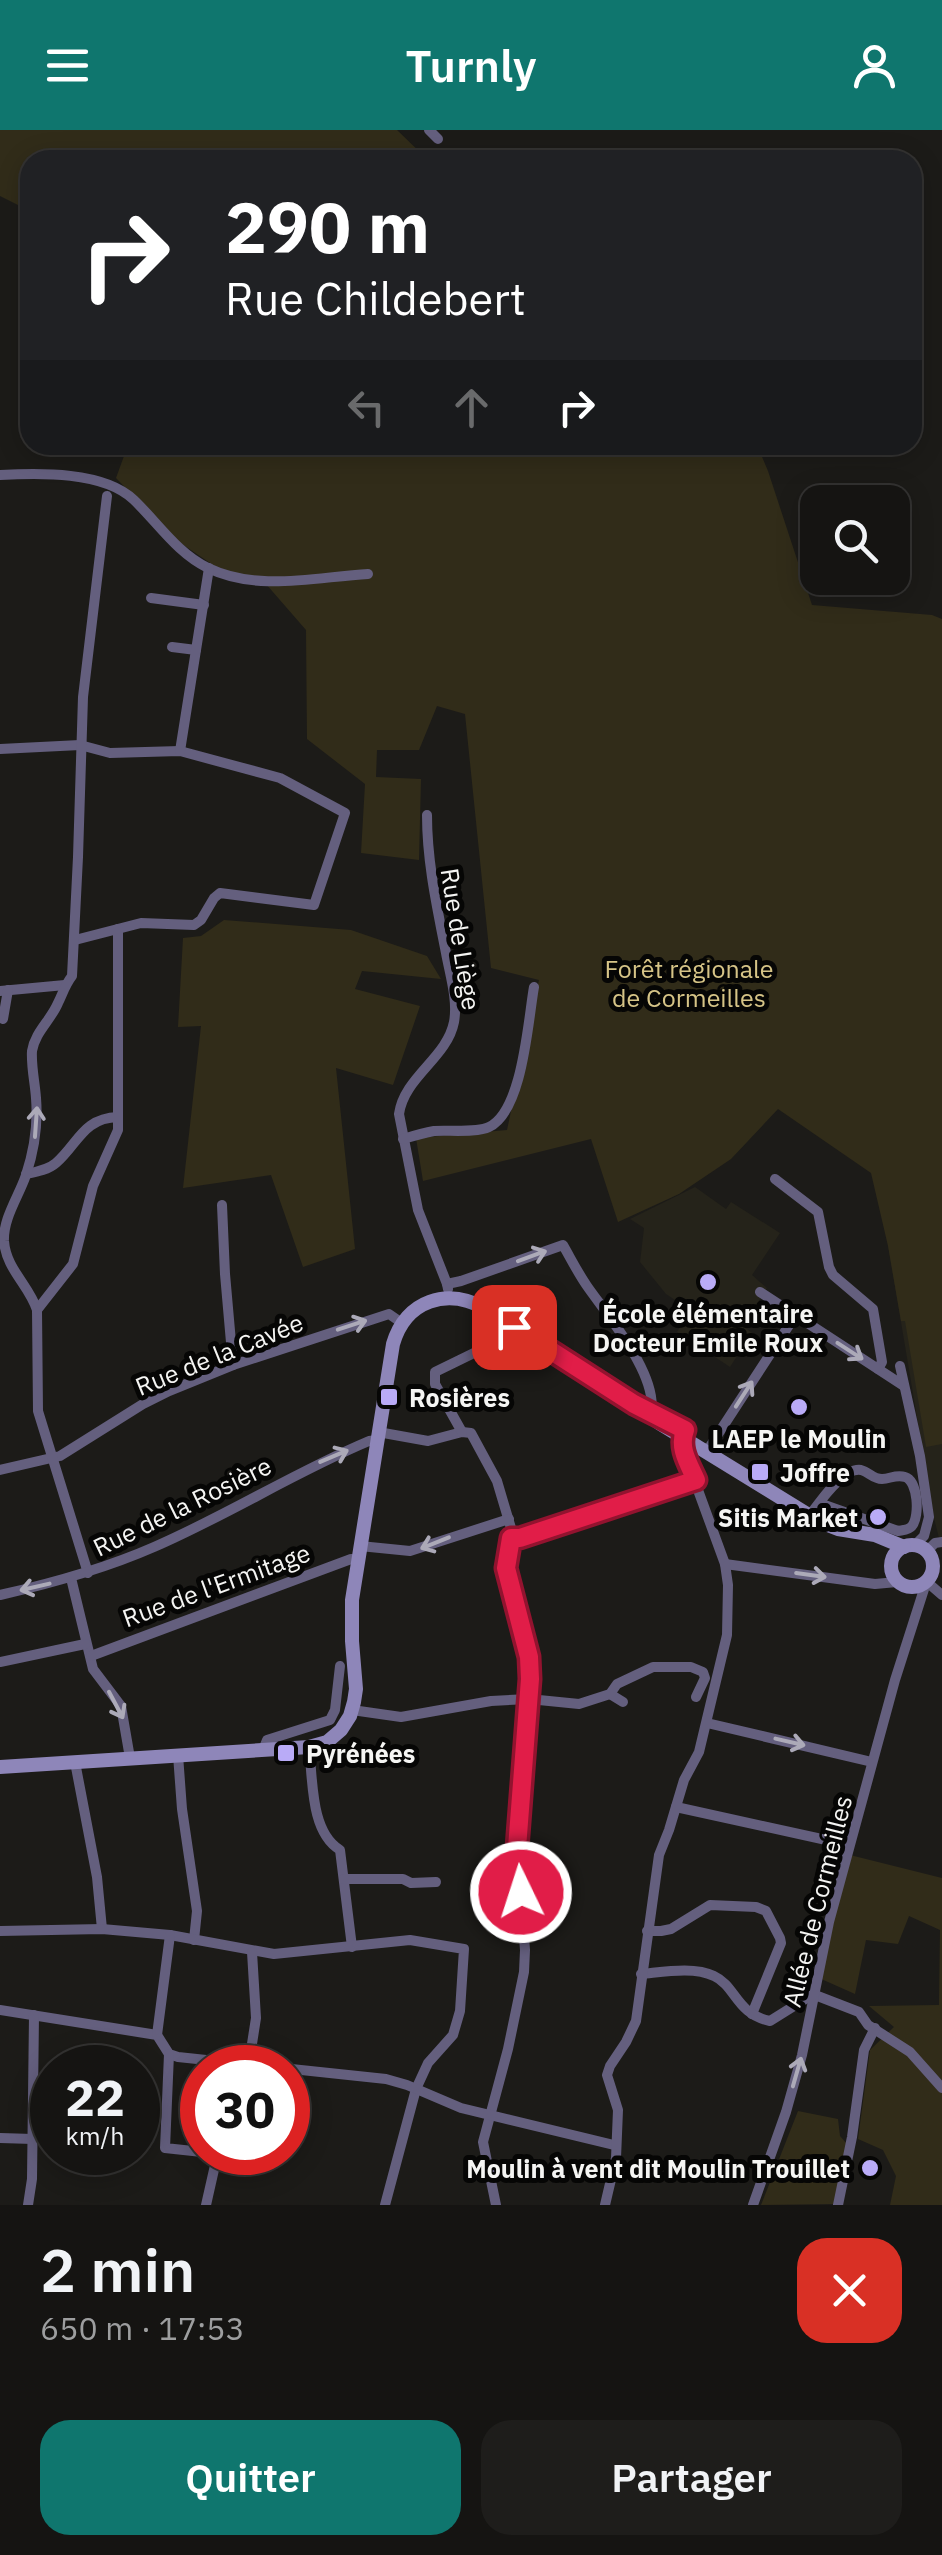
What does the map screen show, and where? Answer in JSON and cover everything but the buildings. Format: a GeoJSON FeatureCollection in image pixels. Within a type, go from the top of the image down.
{"type":"FeatureCollection","features":[{"type":"Feature","properties":{"kind":"street"},"geometry":{"type":"LineString","coordinates":[[0,475],[82,478],[124,492],[192,558],[245,580],[314,580],[368,574]]}},
{"type":"Feature","properties":{"kind":"street"},"geometry":{"type":"LineString","coordinates":[[88,1573],[38,1412],[38,1310],[9,1264],[4,1242],[5,1226],[26,1174],[35,1135],[37,1103],[32,1052],[72,976],[82,697],[106,496]]}},
{"type":"Feature","properties":{"kind":"street"},"geometry":{"type":"LineString","coordinates":[[180,751],[209,568]]}},
{"type":"Feature","properties":{"kind":"street"},"geometry":{"type":"LineString","coordinates":[[150,598],[204,605]]}},
{"type":"Feature","properties":{"kind":"street"},"geometry":{"type":"LineString","coordinates":[[172,647],[196,650]]}},
{"type":"Feature","properties":{"kind":"street"},"geometry":{"type":"LineString","coordinates":[[0,748],[80,745],[110,753],[180,751],[280,778],[345,813],[314,905],[220,893],[194,926],[141,923],[74,940]]}},
{"type":"Feature","properties":{"kind":"street","name":"Rue de Liège"},"geometry":{"type":"LineString","coordinates":[[427,815],[427,850],[456,1008],[450,1035],[401,1100],[399,1114],[418,1210],[448,1290]]}},
{"type":"Feature","properties":{"kind":"street"},"geometry":{"type":"LineString","coordinates":[[38,1310],[73,1264],[93,1186],[118,1130],[118,930]]}},
{"type":"Feature","properties":{"kind":"street"},"geometry":{"type":"LineString","coordinates":[[3,1018],[4,991],[65,984]]}},
{"type":"Feature","properties":{"kind":"street"},"geometry":{"type":"LineString","coordinates":[[403,1139],[434,1131],[486,1128],[496,1121],[518,1086],[534,986]]}},
{"type":"Feature","properties":{"kind":"street"},"geometry":{"type":"LineString","coordinates":[[26,1174],[52,1166],[91,1125],[118,1117]]}},
{"type":"Feature","properties":{"kind":"street"},"geometry":{"type":"LineString","coordinates":[[775,1179],[818,1212],[833,1275],[873,1309],[882,1362],[878,1369]]}},
{"type":"Feature","properties":{"kind":"street"},"geometry":{"type":"LineString","coordinates":[[222,1205],[233,1365]]}},
{"type":"Feature","properties":{"kind":"street"},"geometry":{"type":"LineString","coordinates":[[0,1767],[309,1747],[327,1742],[337,1734],[352,1710],[356,1688],[351,1613],[393,1344],[402,1323],[461,1281],[563,1245],[632,1349],[652,1400],[682,1449],[725,1564],[728,1585],[727,1635],[700,1752],[684,1780],[659,1855],[636,2021],[607,2075],[618,2110],[616,2158],[605,2205]]}},
{"type":"Feature","properties":{"kind":"street"},"geometry":{"type":"LineString","coordinates":[[448,1290],[486,1309],[789,1502],[814,1509],[898,1531],[903,1531],[914,1521],[916,1489],[911,1480],[901,1476],[879,1480],[856,1470],[836,1483],[814,1509]]}},
{"type":"Feature","properties":{"kind":"street"},"geometry":{"type":"LineString","coordinates":[[760,1292],[904,1386]]}},
{"type":"Feature","properties":{"kind":"street","name":"Rue de la Cavée"},"geometry":{"type":"LineString","coordinates":[[0,1470],[52,1460],[156,1396],[233,1365],[389,1314],[402,1323]]}},
{"type":"Feature","properties":{"kind":"street"},"geometry":{"type":"LineString","coordinates":[[705,1448],[796,1316]]}},
{"type":"Feature","properties":{"kind":"street"},"geometry":{"type":"LineString","coordinates":[[462,1432],[435,1384],[435,1372],[478,1351]]}},
{"type":"Feature","properties":{"kind":"street"},"geometry":{"type":"LineString","coordinates":[[900,1366],[928,1506],[924,1554],[933,1572],[926,1584]]}},
{"type":"Feature","properties":{"kind":"street"},"geometry":{"type":"LineString","coordinates":[[378,1436],[428,1441],[462,1432],[471,1434],[497,1481],[511,1538],[506,1568],[529,1657],[517,1848],[525,1950],[508,2050],[483,2142],[496,2205]]}},
{"type":"Feature","properties":{"kind":"street","name":"Rue de la Rosière"},"geometry":{"type":"LineString","coordinates":[[0,1596],[88,1573],[171,1539],[320,1461],[378,1436]]}},
{"type":"Feature","properties":{"kind":"street"},"geometry":{"type":"LineString","coordinates":[[511,1538],[696,1480]]}},
{"type":"Feature","properties":{"kind":"street"},"geometry":{"type":"LineString","coordinates":[[814,1509],[829,1526],[874,1534],[924,1554]]}},
{"type":"Feature","properties":{"kind":"street"},"geometry":{"type":"LineString","coordinates":[[359,1553],[410,1552],[508,1519]]}},
{"type":"Feature","properties":{"kind":"street"},"geometry":{"type":"LineString","coordinates":[[858,1533],[878,1544],[892,1560]]}},
{"type":"Feature","properties":{"kind":"street"},"geometry":{"type":"LineString","coordinates":[[924,1554],[935,1543],[942,1542]]}},
{"type":"Feature","properties":{"kind":"street"},"geometry":{"type":"LineString","coordinates":[[924,1554],[898,1550],[892,1560],[892,1574],[926,1584]]}},
{"type":"Feature","properties":{"kind":"street","name":"Rue de l'Ermitage"},"geometry":{"type":"LineString","coordinates":[[91,1656],[350,1560],[359,1553]]}},
{"type":"Feature","properties":{"kind":"street"},"geometry":{"type":"LineString","coordinates":[[725,1564],[875,1584],[926,1584]]}},
{"type":"Feature","properties":{"kind":"street"},"geometry":{"type":"LineString","coordinates":[[71,1578],[93,1669],[121,1706],[130,1758]]}},
{"type":"Feature","properties":{"kind":"street","name":"Allée de Cormeilles"},"geometry":{"type":"LineString","coordinates":[[753,2205],[802,2055],[829,1922],[917,1605],[916,1594],[926,1584]]}},
{"type":"Feature","properties":{"kind":"street"},"geometry":{"type":"LineString","coordinates":[[0,1662],[85,1644]]}},
{"type":"Feature","properties":{"kind":"street"},"geometry":{"type":"LineString","coordinates":[[264,1750],[267,1740],[330,1720],[336,1710],[340,1666]]}},
{"type":"Feature","properties":{"kind":"street"},"geometry":{"type":"LineString","coordinates":[[352,1710],[401,1717],[476,1703],[529,1699],[579,1704],[610,1694],[617,1684],[658,1667],[691,1667],[705,1676],[699,1692],[715,1688]]}},
{"type":"Feature","properties":{"kind":"street"},"geometry":{"type":"LineString","coordinates":[[610,1694],[623,1702]]}},
{"type":"Feature","properties":{"kind":"street"},"geometry":{"type":"LineString","coordinates":[[707,1723],[872,1762]]}},
{"type":"Feature","properties":{"kind":"street"},"geometry":{"type":"LineString","coordinates":[[309,1747],[318,1822],[326,1839],[340,1850],[352,1947]]}},
{"type":"Feature","properties":{"kind":"street"},"geometry":{"type":"LineString","coordinates":[[178,1755],[197,1911],[194,1940]]}},
{"type":"Feature","properties":{"kind":"street"},"geometry":{"type":"LineString","coordinates":[[75,1762],[97,1877],[102,1928]]}},
{"type":"Feature","properties":{"kind":"street"},"geometry":{"type":"LineString","coordinates":[[676,1808],[850,1845]]}},
{"type":"Feature","properties":{"kind":"street"},"geometry":{"type":"LineString","coordinates":[[344,1879],[436,1882]]}},
{"type":"Feature","properties":{"kind":"street"},"geometry":{"type":"LineString","coordinates":[[647,1931],[666,1930],[717,1904],[756,1907],[766,1912],[781,1944],[752,2014]]}},
{"type":"Feature","properties":{"kind":"street"},"geometry":{"type":"LineString","coordinates":[[0,1931],[102,1928],[274,1954],[410,1940],[464,1950],[460,2011],[453,2035],[428,2063],[416,2089],[384,2205]]}},
{"type":"Feature","properties":{"kind":"street"},"geometry":{"type":"LineString","coordinates":[[170,1936],[157,2035],[169,2054],[165,2148],[180,2150]]}},
{"type":"Feature","properties":{"kind":"street"},"geometry":{"type":"LineString","coordinates":[[247,2045],[256,2018],[252,1952]]}},
{"type":"Feature","properties":{"kind":"street"},"geometry":{"type":"LineString","coordinates":[[641,1974],[705,1973],[719,1978],[737,2001],[761,2019],[774,2020],[810,1996],[858,2012],[868,2025],[910,2052],[942,2088]]}},
{"type":"Feature","properties":{"kind":"street"},"geometry":{"type":"LineString","coordinates":[[0,2010],[157,2035]]}},
{"type":"Feature","properties":{"kind":"street"},"geometry":{"type":"LineString","coordinates":[[34,2015],[34,2045]]}},
{"type":"Feature","properties":{"kind":"street"},"geometry":{"type":"LineString","coordinates":[[838,2205],[864,2050],[875,2028]]}},
{"type":"Feature","properties":{"kind":"street"},"geometry":{"type":"LineString","coordinates":[[169,2054],[180,2056]]}},
{"type":"Feature","properties":{"kind":"street"},"geometry":{"type":"LineString","coordinates":[[310,2071],[386,2079],[462,2108],[614,2145]]}},
{"type":"Feature","properties":{"kind":"street"},"geometry":{"type":"LineString","coordinates":[[0,2138],[30,2138]]}},
{"type":"Feature","properties":{"kind":"street"},"geometry":{"type":"LineString","coordinates":[[28,2205],[32,2175]]}},
{"type":"Feature","properties":{"kind":"street"},"geometry":{"type":"LineString","coordinates":[[206,2205],[213,2175]]}},
{"type":"Feature","properties":{"kind":"shaded area","name":"École élémentaire Docteur Emile Roux"},"geometry":{"type":"Polygon","coordinates":[[[695,1187],[726,1209],[731,1202],[780,1233],[752,1275],[767,1288],[743,1326],[752,1333],[730,1367],[677,1332],[690,1310],[666,1294],[640,1262],[644,1228],[630,1219],[695,1187]]]}},
{"type":"Feature","properties":{"kind":"shaded area"},"geometry":{"type":"Polygon","coordinates":[[[942,1235],[942,1550],[888,1245],[942,1235]]]}},
{"type":"Feature","properties":{"kind":"green space"},"geometry":{"type":"Polygon","coordinates":[[[0,130],[397,130],[418,150],[20,150],[20,206],[0,196],[0,130]]]}},
{"type":"Feature","properties":{"kind":"green space","name":"Forêt régionale de Cormeilles"},"geometry":{"type":"Polygon","coordinates":[[[124,455],[761,455],[800,568],[800,595],[809,595],[812,605],[942,619],[942,1444],[926,1447],[905,1321],[901,1321],[871,1173],[778,1109],[731,1159],[679,1194],[618,1222],[591,1139],[423,1181],[416,1138],[507,1130],[539,980],[491,968],[465,714],[437,706],[419,750],[377,750],[376,777],[421,779],[419,860],[361,853],[365,784],[307,739],[306,630],[266,584],[216,567],[176,540],[116,478],[124,455]]]}},
{"type":"Feature","properties":{"kind":"green space"},"geometry":{"type":"Polygon","coordinates":[[[224,920],[351,930],[427,956],[441,979],[362,971],[355,989],[420,1006],[393,1085],[336,1068],[355,1249],[303,1267],[271,1175],[183,1188],[201,1026],[178,1027],[183,938],[201,936],[224,920]]]}},
{"type":"Feature","properties":{"kind":"green space"},"geometry":{"type":"Polygon","coordinates":[[[850,1855],[942,1878],[942,2205],[890,2205],[896,2176],[883,2150],[858,2139],[870,2050],[894,2027],[869,2006],[939,2005],[940,1930],[909,1916],[898,1944],[866,1940],[855,1994],[819,1978],[850,1855]]]}},
{"type":"Feature","properties":{"kind":"green space"},"geometry":{"type":"Polygon","coordinates":[[[798,2111],[838,2119],[840,2136],[847,2144],[835,2204],[761,2205],[798,2111]]]}},
{"type":"Feature","properties":{"kind":"place","name":"École élémentaire Docteur Emile Roux"},"geometry":{"type":"Point","coordinates":[708,1282]}},
{"type":"Feature","properties":{"kind":"place","name":"Rosières"},"geometry":{"type":"Point","coordinates":[389,1397]}},
{"type":"Feature","properties":{"kind":"place","name":"LAEP le Moulin"},"geometry":{"type":"Point","coordinates":[799,1407]}},
{"type":"Feature","properties":{"kind":"place","name":"Joffre"},"geometry":{"type":"Point","coordinates":[760,1472]}},
{"type":"Feature","properties":{"kind":"place","name":"Sitis Market"},"geometry":{"type":"Point","coordinates":[878,1517]}},
{"type":"Feature","properties":{"kind":"place","name":"Pyrénées"},"geometry":{"type":"Point","coordinates":[286,1753]}},
{"type":"Feature","properties":{"kind":"place","name":"Moulin à vent dit Moulin Trouillet"},"geometry":{"type":"Point","coordinates":[870,2168]}},
{"type":"Feature","properties":{"kind":"route"},"geometry":{"type":"LineString","coordinates":[[514,1327],[634,1404],[685,1430],[682,1449],[696,1480],[511,1538],[506,1568],[529,1657],[530,1679],[517,1848],[521,1892]]}}]}
